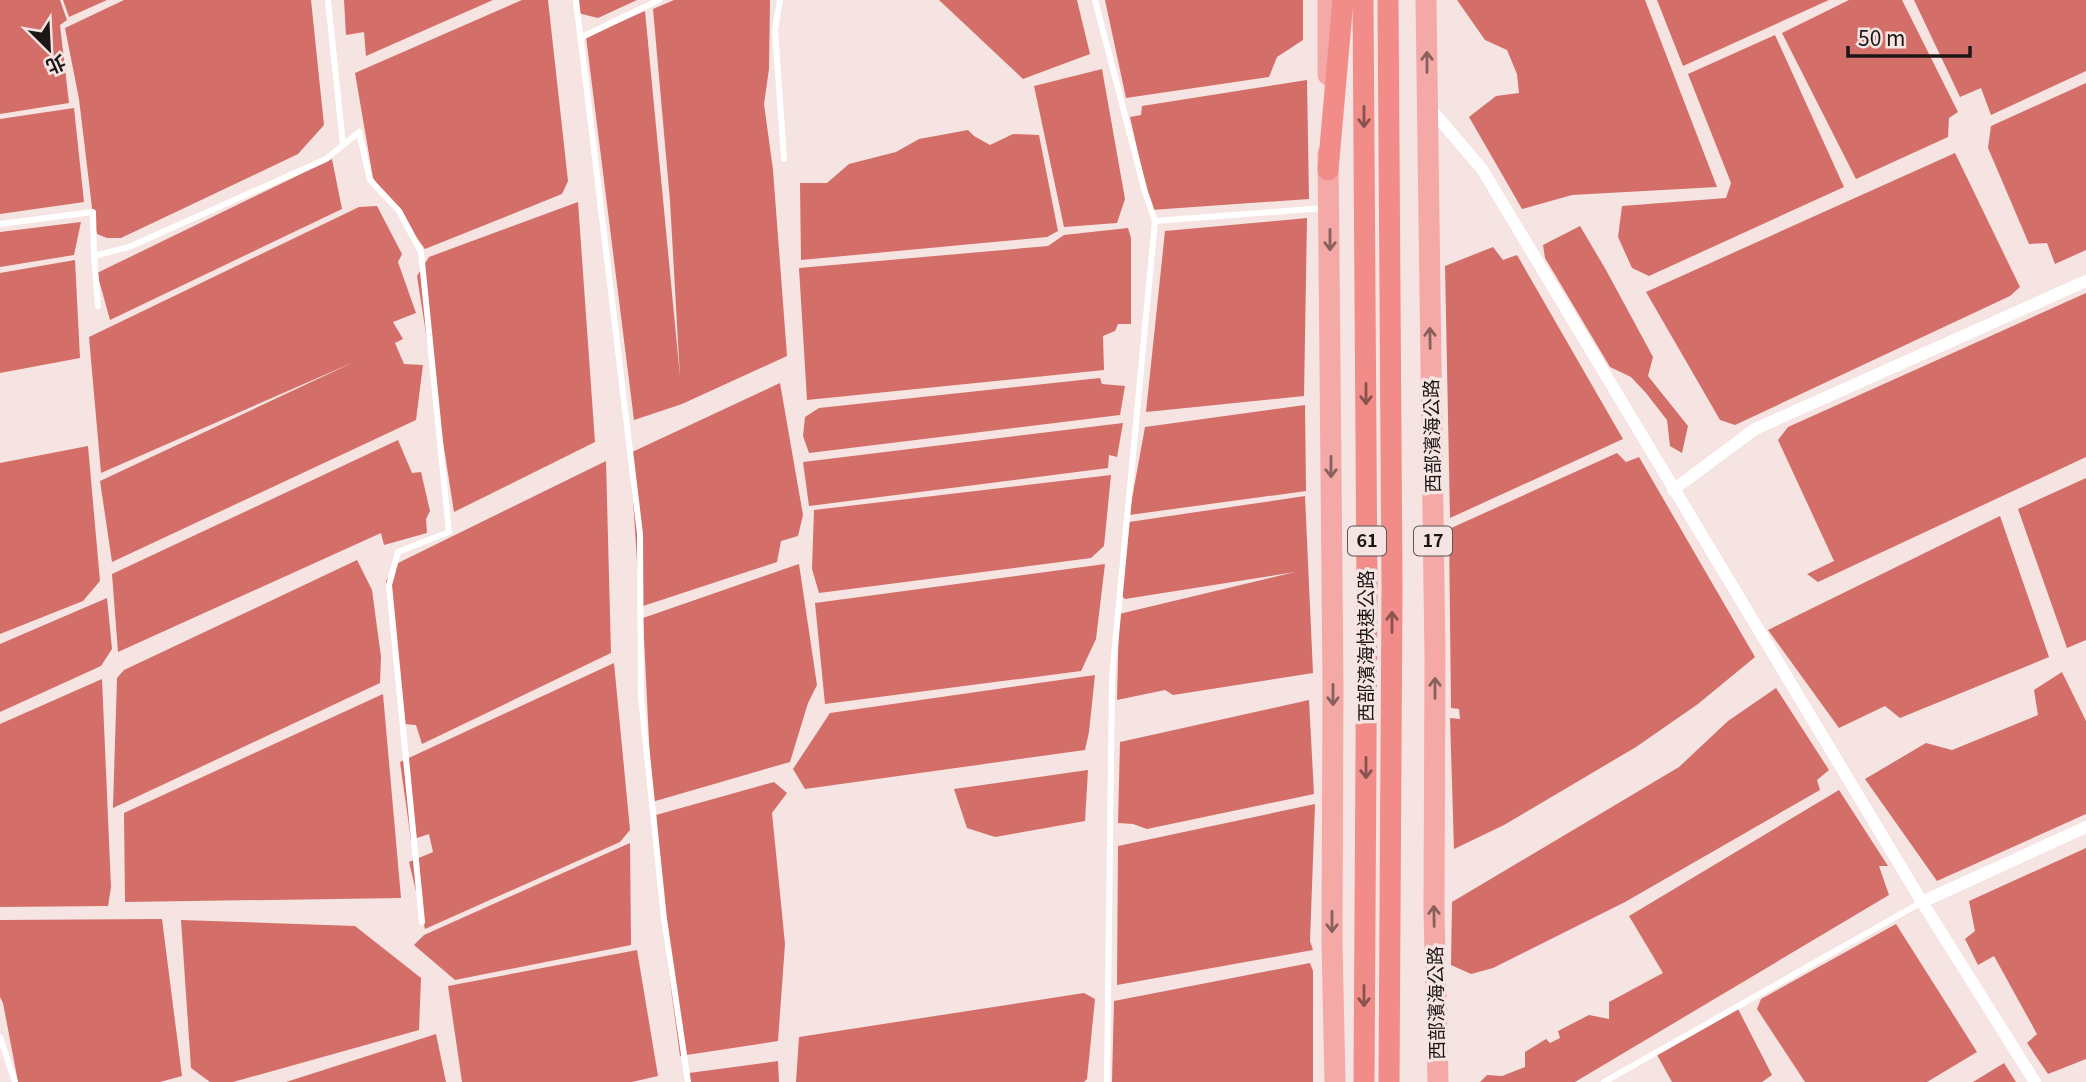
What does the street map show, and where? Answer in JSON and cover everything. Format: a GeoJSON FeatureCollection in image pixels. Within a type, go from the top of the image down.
{"type":"FeatureCollection","features":[{"type":"Feature","properties":{"kind":"highway"},"geometry":{"type":"LineString","coordinates":[[1328,170],[1343,0]]}},
{"type":"Feature","properties":{"kind":"highway","name":"西部濱海快速公路"},"geometry":{"type":"LineString","coordinates":[[1363,0],[1367,574],[1364,1082]]}},
{"type":"Feature","properties":{"kind":"highway","name":"西部濱海快速公路"},"geometry":{"type":"LineString","coordinates":[[1388,0],[1392,575],[1389,1082]]}},
{"type":"Feature","properties":{"kind":"main road"},"geometry":{"type":"LineString","coordinates":[[1328,0],[1335,1082]]}},
{"type":"Feature","properties":{"kind":"main road","name":"西部濱海公路"},"geometry":{"type":"LineString","coordinates":[[1426,0],[1435,658],[1434,911],[1438,1082]]}},
{"type":"Feature","properties":{"kind":"street"},"geometry":{"type":"LineString","coordinates":[[1427,105],[1482,169],[1922,902],[2035,1082]]}},
{"type":"Feature","properties":{"kind":"street"},"geometry":{"type":"LineString","coordinates":[[1673,490],[1755,429],[2086,281]]}},
{"type":"Feature","properties":{"kind":"street"},"geometry":{"type":"LineString","coordinates":[[1922,902],[2086,827]]}},
{"type":"Feature","properties":{"kind":"lane"},"geometry":{"type":"LineString","coordinates":[[328,0],[343,145]]}},
{"type":"Feature","properties":{"kind":"lane"},"geometry":{"type":"LineString","coordinates":[[576,0],[639,522],[641,697],[664,919],[688,1082]]}},
{"type":"Feature","properties":{"kind":"lane"},"geometry":{"type":"LineString","coordinates":[[580,38],[659,0]]}},
{"type":"Feature","properties":{"kind":"lane"},"geometry":{"type":"LineString","coordinates":[[780,0],[775,30],[784,159]]}},
{"type":"Feature","properties":{"kind":"lane"},"geometry":{"type":"LineString","coordinates":[[1095,0],[1155,221],[1111,678],[1107,1082]]}},
{"type":"Feature","properties":{"kind":"lane"},"geometry":{"type":"LineString","coordinates":[[94,256],[142,242],[326,159],[359,132],[370,180],[399,211],[421,252],[449,531],[398,552],[389,584],[422,922]]}},
{"type":"Feature","properties":{"kind":"lane"},"geometry":{"type":"LineString","coordinates":[[1155,221],[1330,207]]}},
{"type":"Feature","properties":{"kind":"lane"},"geometry":{"type":"LineString","coordinates":[[0,224],[93,212],[98,306]]}},
{"type":"Feature","properties":{"kind":"lane"},"geometry":{"type":"LineString","coordinates":[[1604,1082],[1922,902]]}},
{"type":"Feature","properties":{"kind":"lane"},"geometry":{"type":"LineString","coordinates":[[0,1037],[15,1082]]}},
{"type":"Feature","properties":{"kind":"shaded area"},"geometry":{"type":"Polygon","coordinates":[[[0,0],[60,0],[67,20],[60,25],[69,103],[0,114],[0,0]]]}},
{"type":"Feature","properties":{"kind":"shaded area"},"geometry":{"type":"Polygon","coordinates":[[[63,0],[107,0],[69,17],[63,0]]]}},
{"type":"Feature","properties":{"kind":"shaded area"},"geometry":{"type":"Polygon","coordinates":[[[124,0],[311,0],[324,125],[298,154],[121,238],[107,238],[97,234],[93,216],[79,99],[65,28],[124,0]]]}},
{"type":"Feature","properties":{"kind":"shaded area"},"geometry":{"type":"Polygon","coordinates":[[[344,0],[493,0],[366,56],[364,32],[346,35],[344,0]]]}},
{"type":"Feature","properties":{"kind":"shaded area"},"geometry":{"type":"Polygon","coordinates":[[[522,0],[548,0],[568,181],[562,194],[425,249],[373,178],[355,73],[522,0]]]}},
{"type":"Feature","properties":{"kind":"shaded area"},"geometry":{"type":"Polygon","coordinates":[[[576,0],[637,0],[598,18],[578,13],[576,0]]]}},
{"type":"Feature","properties":{"kind":"shaded area"},"geometry":{"type":"Polygon","coordinates":[[[674,0],[770,0],[769,69],[764,104],[773,170],[787,356],[682,404],[634,420],[586,37],[645,11],[680,377],[670,201],[653,9],[674,0]]]}},
{"type":"Feature","properties":{"kind":"shaded area"},"geometry":{"type":"Polygon","coordinates":[[[939,0],[1077,0],[1090,54],[1023,79],[939,0]]]}},
{"type":"Feature","properties":{"kind":"shaded area"},"geometry":{"type":"Polygon","coordinates":[[[1105,0],[1303,0],[1303,40],[1277,57],[1269,77],[1126,98],[1105,0]]]}},
{"type":"Feature","properties":{"kind":"shaded area"},"geometry":{"type":"Polygon","coordinates":[[[1457,0],[1645,0],[1717,187],[1572,195],[1522,209],[1469,117],[1496,96],[1519,93],[1517,74],[1507,50],[1485,40],[1457,0]]]}},
{"type":"Feature","properties":{"kind":"shaded area"},"geometry":{"type":"Polygon","coordinates":[[[1657,0],[1829,0],[1683,66],[1657,0]]]}},
{"type":"Feature","properties":{"kind":"shaded area"},"geometry":{"type":"Polygon","coordinates":[[[1849,0],[1902,0],[1958,112],[1949,118],[1948,137],[1856,179],[1782,33],[1849,0]]]}},
{"type":"Feature","properties":{"kind":"shaded area"},"geometry":{"type":"Polygon","coordinates":[[[1914,0],[2086,0],[2086,71],[1991,115],[1981,88],[1960,97],[1914,0]]]}},
{"type":"Feature","properties":{"kind":"shaded area"},"geometry":{"type":"Polygon","coordinates":[[[1775,35],[1844,187],[1649,276],[1632,268],[1618,237],[1622,206],[1726,198],[1731,183],[1688,74],[1775,35]]]}},
{"type":"Feature","properties":{"kind":"shaded area"},"geometry":{"type":"Polygon","coordinates":[[[1102,69],[1125,199],[1117,223],[1064,227],[1034,86],[1102,69]]]}},
{"type":"Feature","properties":{"kind":"shaded area"},"geometry":{"type":"Polygon","coordinates":[[[1307,80],[1309,199],[1151,210],[1130,117],[1141,115],[1142,106],[1307,80]]]}},
{"type":"Feature","properties":{"kind":"shaded area"},"geometry":{"type":"Polygon","coordinates":[[[2086,83],[2086,250],[2055,264],[2047,243],[2029,244],[1988,148],[1991,126],[2086,83]]]}},
{"type":"Feature","properties":{"kind":"shaded area"},"geometry":{"type":"Polygon","coordinates":[[[74,108],[84,202],[0,214],[0,119],[74,108]]]}},
{"type":"Feature","properties":{"kind":"shaded area"},"geometry":{"type":"Polygon","coordinates":[[[968,130],[990,145],[1013,134],[1039,135],[1058,231],[1047,237],[801,260],[800,183],[827,183],[849,164],[896,152],[919,139],[968,130]]]}},
{"type":"Feature","properties":{"kind":"shaded area"},"geometry":{"type":"Polygon","coordinates":[[[1955,153],[2020,287],[2010,296],[1735,425],[1720,420],[1646,292],[1955,153]]]}},
{"type":"Feature","properties":{"kind":"shaded area"},"geometry":{"type":"Polygon","coordinates":[[[332,159],[342,209],[110,320],[97,273],[332,159]]]}},
{"type":"Feature","properties":{"kind":"shaded area"},"geometry":{"type":"Polygon","coordinates":[[[578,202],[595,442],[454,512],[417,276],[429,257],[578,202]]]}},
{"type":"Feature","properties":{"kind":"shaded area"},"geometry":{"type":"Polygon","coordinates":[[[377,206],[402,254],[398,262],[416,313],[393,322],[403,339],[395,343],[404,364],[423,365],[416,420],[112,562],[100,481],[354,362],[101,473],[89,337],[359,207],[377,206]]]}},
{"type":"Feature","properties":{"kind":"shaded area"},"geometry":{"type":"Polygon","coordinates":[[[1307,218],[1304,396],[1146,412],[1165,231],[1307,218]]]}},
{"type":"Feature","properties":{"kind":"shaded area"},"geometry":{"type":"Polygon","coordinates":[[[81,222],[74,255],[0,267],[0,232],[81,222]]]}},
{"type":"Feature","properties":{"kind":"shaded area"},"geometry":{"type":"Polygon","coordinates":[[[1580,226],[1653,357],[1648,376],[1688,426],[1682,453],[1670,446],[1667,420],[1646,393],[1631,377],[1610,367],[1545,258],[1543,245],[1580,226]]]}},
{"type":"Feature","properties":{"kind":"shaded area"},"geometry":{"type":"Polygon","coordinates":[[[1128,228],[1131,238],[1131,324],[1118,324],[1115,331],[1103,336],[1104,370],[807,400],[799,268],[1048,246],[1064,235],[1128,228]]]}},
{"type":"Feature","properties":{"kind":"shaded area"},"geometry":{"type":"Polygon","coordinates":[[[1493,247],[1503,260],[1517,255],[1623,439],[1450,518],[1445,266],[1493,247]]]}},
{"type":"Feature","properties":{"kind":"shaded area"},"geometry":{"type":"Polygon","coordinates":[[[75,260],[80,358],[0,373],[0,273],[75,260]]]}},
{"type":"Feature","properties":{"kind":"shaded area"},"geometry":{"type":"Polygon","coordinates":[[[2086,293],[2086,457],[1818,582],[1807,574],[1834,561],[1778,440],[1788,427],[2086,293]]]}},
{"type":"Feature","properties":{"kind":"shaded area"},"geometry":{"type":"Polygon","coordinates":[[[1100,378],[1102,384],[1125,386],[1120,415],[809,453],[803,436],[805,417],[819,408],[1100,378]]]}},
{"type":"Feature","properties":{"kind":"shaded area"},"geometry":{"type":"Polygon","coordinates":[[[780,383],[803,515],[798,536],[781,541],[777,562],[640,607],[630,453],[780,383]]]}},
{"type":"Feature","properties":{"kind":"shaded area"},"geometry":{"type":"Polygon","coordinates":[[[1305,405],[1306,491],[1129,515],[1145,427],[1305,405]]]}},
{"type":"Feature","properties":{"kind":"shaded area"},"geometry":{"type":"Polygon","coordinates":[[[1123,423],[1117,457],[1109,455],[1108,468],[809,506],[803,462],[1123,423]]]}},
{"type":"Feature","properties":{"kind":"shaded area"},"geometry":{"type":"Polygon","coordinates":[[[398,440],[412,473],[421,472],[430,511],[426,519],[427,533],[384,545],[381,533],[118,652],[112,574],[398,440]]]}},
{"type":"Feature","properties":{"kind":"shaded area"},"geometry":{"type":"Polygon","coordinates":[[[88,446],[100,581],[83,601],[0,634],[0,463],[88,446]]]}},
{"type":"Feature","properties":{"kind":"shaded area"},"geometry":{"type":"Polygon","coordinates":[[[1617,453],[1626,462],[1639,457],[1755,657],[1698,704],[1636,747],[1504,825],[1454,849],[1450,718],[1460,719],[1459,709],[1451,708],[1449,529],[1617,453]]]}},
{"type":"Feature","properties":{"kind":"shaded area"},"geometry":{"type":"Polygon","coordinates":[[[606,461],[611,653],[422,744],[416,725],[403,724],[386,581],[396,564],[606,461]]]}},
{"type":"Feature","properties":{"kind":"shaded area"},"geometry":{"type":"Polygon","coordinates":[[[1111,475],[1104,546],[1091,558],[819,593],[812,569],[814,510],[1111,475]]]}},
{"type":"Feature","properties":{"kind":"shaded area"},"geometry":{"type":"Polygon","coordinates":[[[2086,478],[2086,640],[2067,648],[2018,509],[2086,478]]]}},
{"type":"Feature","properties":{"kind":"shaded area"},"geometry":{"type":"Polygon","coordinates":[[[1305,496],[1313,673],[1173,695],[1165,690],[1117,700],[1119,614],[1295,572],[1125,599],[1120,594],[1129,522],[1305,496]]]}},
{"type":"Feature","properties":{"kind":"shaded area"},"geometry":{"type":"Polygon","coordinates":[[[2000,516],[2049,657],[1900,718],[1885,706],[1839,728],[1768,630],[2000,516]]]}},
{"type":"Feature","properties":{"kind":"shaded area"},"geometry":{"type":"Polygon","coordinates":[[[357,560],[372,590],[381,657],[380,683],[113,808],[117,678],[124,670],[357,560]]]}},
{"type":"Feature","properties":{"kind":"shaded area"},"geometry":{"type":"Polygon","coordinates":[[[799,564],[817,685],[808,703],[790,762],[652,802],[643,618],[799,564]]]}},
{"type":"Feature","properties":{"kind":"shaded area"},"geometry":{"type":"Polygon","coordinates":[[[1105,564],[1096,639],[1081,671],[825,704],[815,603],[1105,564]]]}},
{"type":"Feature","properties":{"kind":"shaded area"},"geometry":{"type":"Polygon","coordinates":[[[107,598],[112,649],[101,666],[0,712],[0,644],[107,598]]]}},
{"type":"Feature","properties":{"kind":"shaded area"},"geometry":{"type":"Polygon","coordinates":[[[614,663],[630,830],[620,842],[425,929],[409,862],[433,852],[429,834],[411,840],[400,762],[614,663]]]}},
{"type":"Feature","properties":{"kind":"shaded area"},"geometry":{"type":"Polygon","coordinates":[[[2062,672],[2086,721],[2086,814],[1937,881],[1865,779],[1926,743],[1952,750],[2038,715],[2034,690],[2062,672]]]}},
{"type":"Feature","properties":{"kind":"shaded area"},"geometry":{"type":"Polygon","coordinates":[[[1095,675],[1085,750],[805,789],[793,769],[830,713],[1095,675]]]}},
{"type":"Feature","properties":{"kind":"shaded area"},"geometry":{"type":"Polygon","coordinates":[[[102,679],[111,887],[108,906],[0,907],[0,724],[102,679]]]}},
{"type":"Feature","properties":{"kind":"shaded area"},"geometry":{"type":"Polygon","coordinates":[[[1776,688],[1829,770],[1817,780],[1820,790],[1625,902],[1493,968],[1471,974],[1451,965],[1452,902],[1679,767],[1728,721],[1776,688]]]}},
{"type":"Feature","properties":{"kind":"shaded area"},"geometry":{"type":"Polygon","coordinates":[[[383,694],[401,898],[125,902],[124,813],[383,694]]]}},
{"type":"Feature","properties":{"kind":"shaded area"},"geometry":{"type":"Polygon","coordinates":[[[1309,700],[1314,794],[1147,829],[1118,823],[1120,742],[1309,700]]]}},
{"type":"Feature","properties":{"kind":"shaded area"},"geometry":{"type":"Polygon","coordinates":[[[1088,770],[1085,821],[995,837],[967,828],[954,789],[1088,770]]]}},
{"type":"Feature","properties":{"kind":"shaded area"},"geometry":{"type":"Polygon","coordinates":[[[774,782],[787,793],[772,813],[785,944],[778,1041],[680,1056],[663,929],[656,815],[774,782]]]}},
{"type":"Feature","properties":{"kind":"shaded area"},"geometry":{"type":"Polygon","coordinates":[[[1839,790],[1888,866],[1879,866],[1889,895],[1575,1082],[1480,1082],[1487,1075],[1502,1076],[1525,1067],[1525,1052],[1546,1039],[1550,1043],[1560,1038],[1558,1031],[1589,1015],[1609,1019],[1609,1002],[1663,973],[1629,916],[1839,790]]]}},
{"type":"Feature","properties":{"kind":"shaded area"},"geometry":{"type":"Polygon","coordinates":[[[1315,804],[1310,941],[1313,950],[1117,985],[1118,846],[1315,804]]]}},
{"type":"Feature","properties":{"kind":"shaded area"},"geometry":{"type":"Polygon","coordinates":[[[630,843],[631,945],[455,980],[414,945],[424,935],[630,843]]]}},
{"type":"Feature","properties":{"kind":"shaded area"},"geometry":{"type":"Polygon","coordinates":[[[2086,848],[2086,1059],[2048,1074],[2027,1043],[2037,1034],[1994,956],[1978,965],[1965,939],[1975,931],[1969,901],[2086,848]]]}},
{"type":"Feature","properties":{"kind":"shaded area"},"geometry":{"type":"Polygon","coordinates":[[[162,919],[182,1076],[160,1082],[18,1082],[0,997],[0,920],[162,919]]]}},
{"type":"Feature","properties":{"kind":"shaded area"},"geometry":{"type":"Polygon","coordinates":[[[181,920],[355,926],[421,978],[419,1030],[233,1082],[210,1082],[191,1068],[181,920]]]}},
{"type":"Feature","properties":{"kind":"shaded area"},"geometry":{"type":"Polygon","coordinates":[[[1896,924],[1977,1052],[1927,1082],[1805,1082],[1757,1009],[1761,999],[1896,924]]]}},
{"type":"Feature","properties":{"kind":"shaded area"},"geometry":{"type":"Polygon","coordinates":[[[637,950],[658,1076],[632,1082],[462,1082],[448,986],[637,950]]]}},
{"type":"Feature","properties":{"kind":"shaded area"},"geometry":{"type":"Polygon","coordinates":[[[1310,963],[1313,971],[1313,1082],[1112,1082],[1114,1001],[1310,963]]]}},
{"type":"Feature","properties":{"kind":"shaded area"},"geometry":{"type":"Polygon","coordinates":[[[1084,993],[1095,999],[1087,1079],[1084,1082],[796,1082],[799,1037],[1084,993]]]}},
{"type":"Feature","properties":{"kind":"shaded area"},"geometry":{"type":"Polygon","coordinates":[[[1737,1007],[1772,1075],[1762,1082],[1672,1082],[1656,1053],[1737,1007]]]}},
{"type":"Feature","properties":{"kind":"shaded area"},"geometry":{"type":"Polygon","coordinates":[[[436,1034],[446,1082],[286,1082],[436,1034]]]}},
{"type":"Feature","properties":{"kind":"shaded area"},"geometry":{"type":"Polygon","coordinates":[[[778,1061],[779,1082],[690,1082],[689,1073],[778,1061]]]}},
{"type":"Feature","properties":{"kind":"shaded area"},"geometry":{"type":"Polygon","coordinates":[[[2004,1063],[2016,1082],[1973,1082],[2004,1063]]]}}]}
